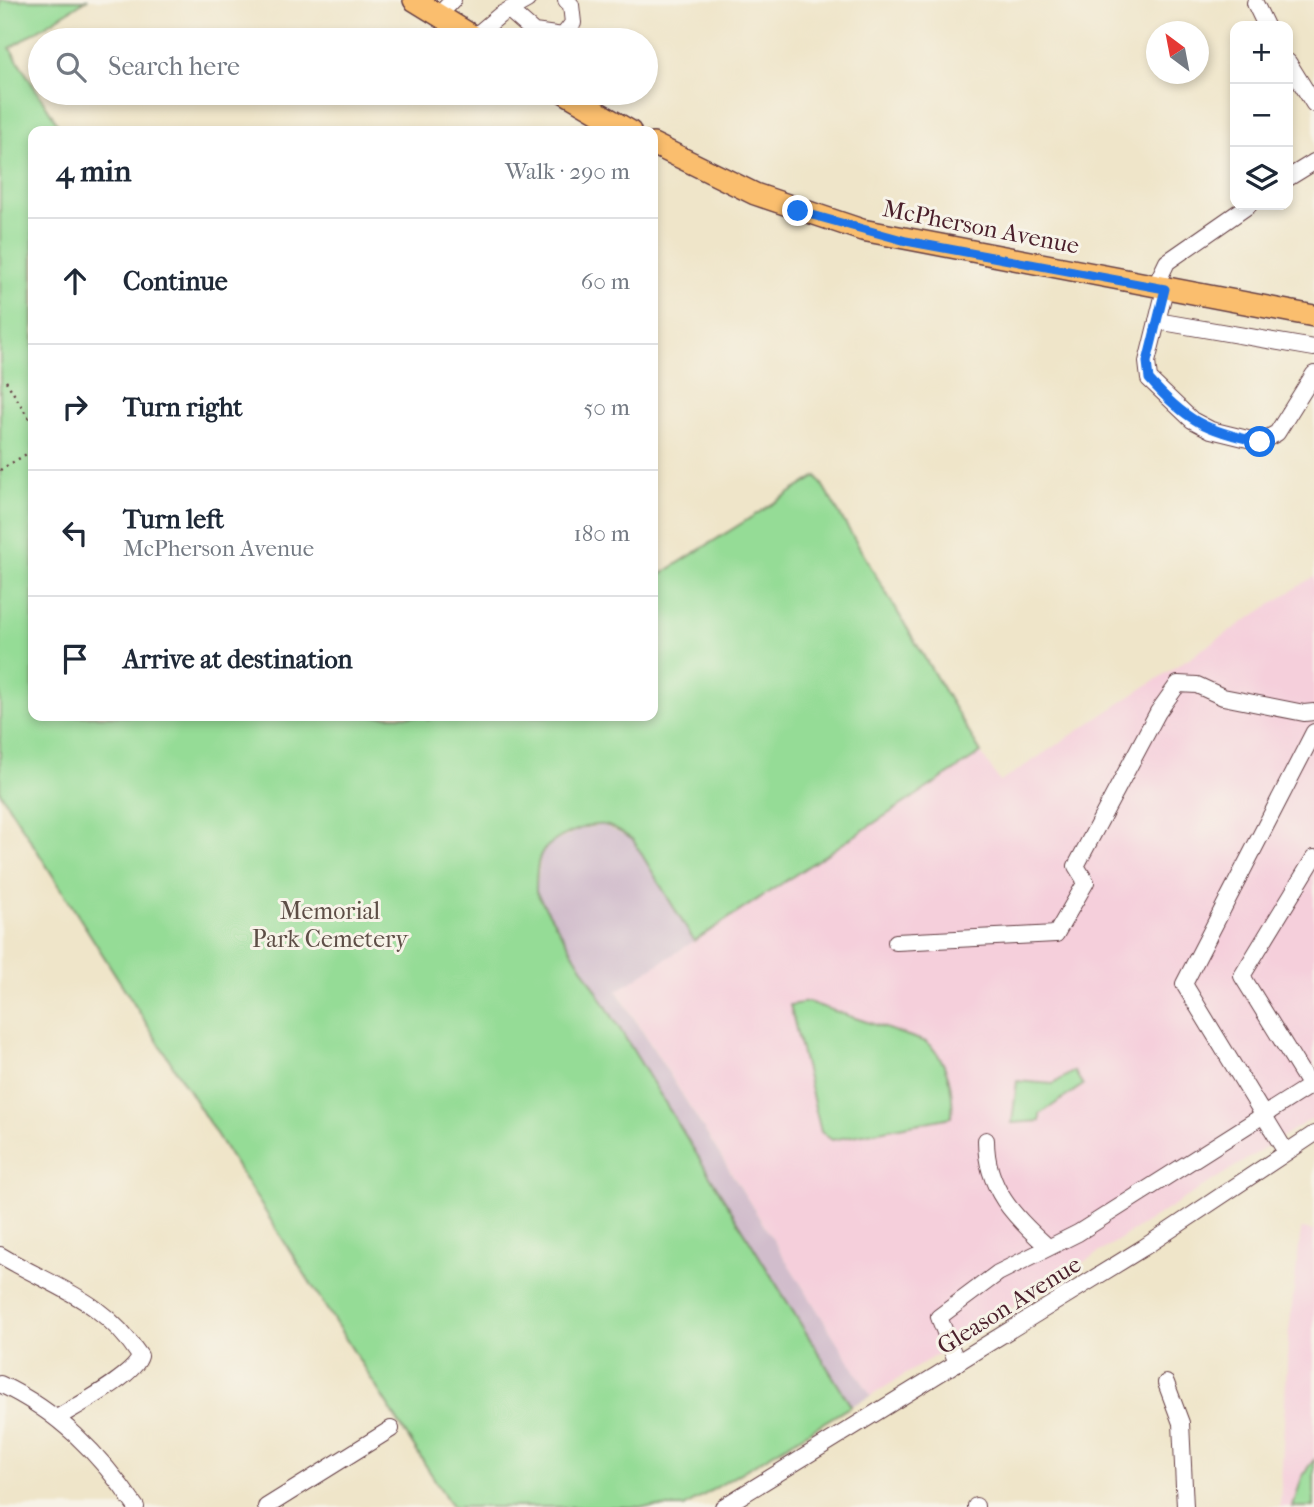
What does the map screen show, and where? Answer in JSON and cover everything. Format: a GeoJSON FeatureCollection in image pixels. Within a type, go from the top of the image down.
{"type":"FeatureCollection","features":[{"type":"Feature","properties":{"kind":"main road"},"geometry":{"type":"LineString","coordinates":[[414,0],[446,8],[467,28]]}},
{"type":"Feature","properties":{"kind":"main road"},"geometry":{"type":"LineString","coordinates":[[586,105],[622,126]]}},
{"type":"Feature","properties":{"kind":"main road","name":"McPherson Avenue"},"geometry":{"type":"LineString","coordinates":[[658,146],[755,194],[852,227],[906,241],[1314,316]]}},
{"type":"Feature","properties":{"kind":"street"},"geometry":{"type":"LineString","coordinates":[[488,28],[509,10],[527,0]]}},
{"type":"Feature","properties":{"kind":"street"},"geometry":{"type":"LineString","coordinates":[[566,0],[571,5],[573,23],[569,28]]}},
{"type":"Feature","properties":{"kind":"street"},"geometry":{"type":"LineString","coordinates":[[1255,2],[1264,21]]}},
{"type":"Feature","properties":{"kind":"street"},"geometry":{"type":"LineString","coordinates":[[509,10],[529,28]]}},
{"type":"Feature","properties":{"kind":"street"},"geometry":{"type":"LineString","coordinates":[[1293,70],[1314,104]]}},
{"type":"Feature","properties":{"kind":"street"},"geometry":{"type":"LineString","coordinates":[[1293,175],[1314,162]]}},
{"type":"Feature","properties":{"kind":"street"},"geometry":{"type":"LineString","coordinates":[[1242,210],[1161,268],[1157,321],[1147,362],[1149,379],[1167,399],[1211,430],[1260,442],[1277,433],[1314,374]]}},
{"type":"Feature","properties":{"kind":"street"},"geometry":{"type":"LineString","coordinates":[[1157,321],[1314,348]]}},
{"type":"Feature","properties":{"kind":"street"},"geometry":{"type":"LineString","coordinates":[[896,942],[1056,934],[1086,882],[1076,866],[1158,712],[1178,684],[1197,685],[1223,696],[1290,710],[1314,712]]}},
{"type":"Feature","properties":{"kind":"street"},"geometry":{"type":"LineString","coordinates":[[1286,1152],[1184,984],[1314,732]]}},
{"type":"Feature","properties":{"kind":"street"},"geometry":{"type":"LineString","coordinates":[[957,1363],[939,1317],[989,1279],[1078,1233],[1312,1084],[1242,976],[1314,858]]}},
{"type":"Feature","properties":{"kind":"street","name":"Gleason Avenue"},"geometry":{"type":"LineString","coordinates":[[723,1507],[1143,1248],[1314,1134]]}},
{"type":"Feature","properties":{"kind":"street"},"geometry":{"type":"LineString","coordinates":[[986,1140],[995,1188],[1015,1217],[1048,1247]]}},
{"type":"Feature","properties":{"kind":"street"},"geometry":{"type":"LineString","coordinates":[[0,1255],[83,1299],[118,1329],[140,1356],[136,1365],[112,1383],[57,1418]]}},
{"type":"Feature","properties":{"kind":"street"},"geometry":{"type":"LineString","coordinates":[[1166,1383],[1181,1423],[1185,1507]]}},
{"type":"Feature","properties":{"kind":"street"},"geometry":{"type":"LineString","coordinates":[[0,1384],[57,1418],[102,1460],[136,1507]]}},
{"type":"Feature","properties":{"kind":"street"},"geometry":{"type":"LineString","coordinates":[[266,1507],[391,1429]]}},
{"type":"Feature","properties":{"kind":"path"},"geometry":{"type":"LineString","coordinates":[[6,381],[28,417]]}},
{"type":"Feature","properties":{"kind":"path"},"geometry":{"type":"LineString","coordinates":[[0,470],[28,453]]}},
{"type":"Feature","properties":{"kind":"shaded area"},"geometry":{"type":"Polygon","coordinates":[[[1314,576],[1314,1117],[871,1396],[617,990],[981,753],[1000,782],[1314,576]]]}},
{"type":"Feature","properties":{"kind":"shaded area"},"geometry":{"type":"Polygon","coordinates":[[[602,825],[633,840],[694,941],[617,991],[871,1396],[851,1406],[536,892],[541,855],[551,844],[579,830],[602,825]]]}},
{"type":"Feature","properties":{"kind":"shaded area"},"geometry":{"type":"Polygon","coordinates":[[[1301,1229],[1314,1231],[1314,1507],[1280,1507],[1288,1340],[1301,1229]]]}},
{"type":"Feature","properties":{"kind":"green space","name":"Memorial Park Cemetery"},"geometry":{"type":"Polygon","coordinates":[[[0,0],[86,0],[42,28],[28,28],[28,37],[10,48],[28,77],[28,105],[46,105],[59,126],[28,126],[28,721],[658,721],[658,576],[817,476],[981,753],[694,941],[633,840],[611,827],[596,825],[560,838],[541,854],[537,868],[536,892],[851,1406],[684,1507],[452,1507],[0,792],[0,0]]]}},
{"type":"Feature","properties":{"kind":"green space"},"geometry":{"type":"Polygon","coordinates":[[[808,1002],[926,1042],[940,1057],[948,1076],[952,1117],[832,1140],[821,1132],[790,1005],[808,1002]]]}},
{"type":"Feature","properties":{"kind":"green space"},"geometry":{"type":"Polygon","coordinates":[[[1074,1071],[1083,1085],[1040,1114],[1040,1121],[1012,1123],[1017,1081],[1053,1084],[1074,1071]]]}},
{"type":"Feature","properties":{"kind":"green space"},"geometry":{"type":"Polygon","coordinates":[[[1314,1460],[1314,1507],[1293,1507],[1303,1474],[1314,1460]]]}},
{"type":"Feature","properties":{"kind":"route"},"geometry":{"type":"LineString","coordinates":[[798,211],[906,241],[1165,289],[1147,362],[1149,379],[1167,399],[1211,430],[1260,442]]}}]}
